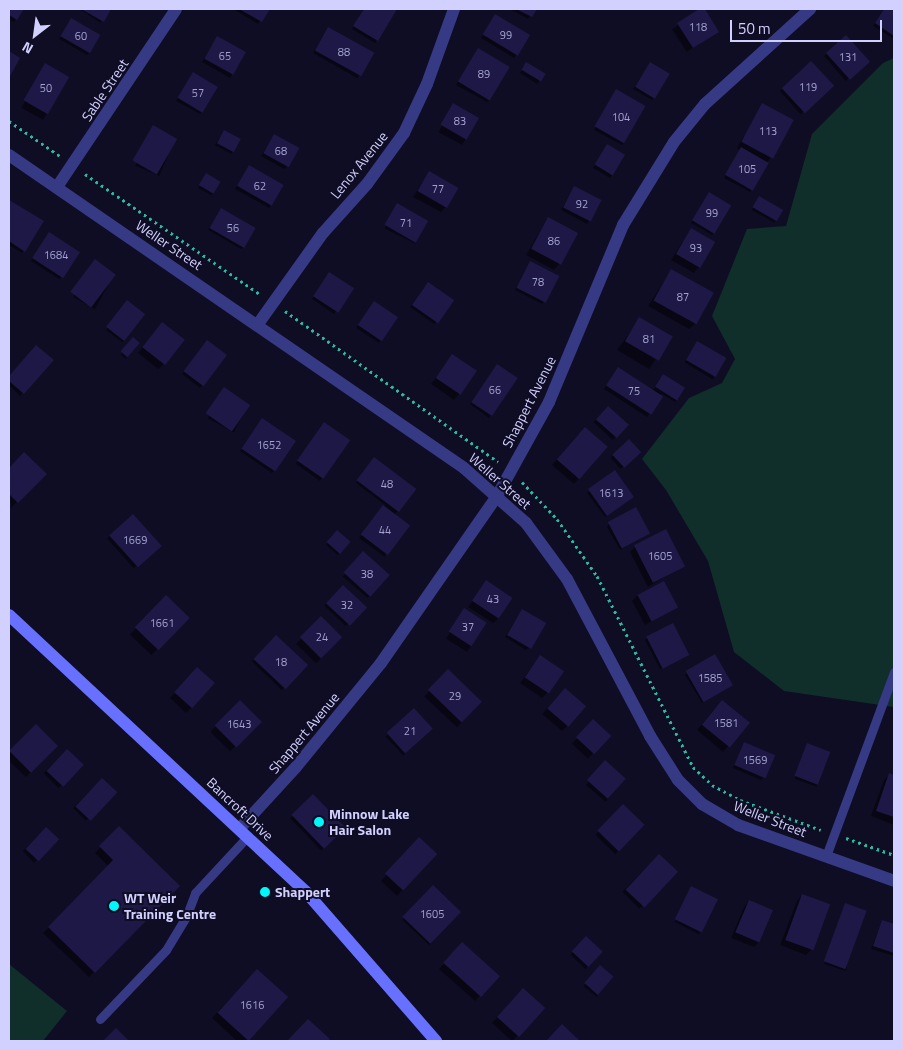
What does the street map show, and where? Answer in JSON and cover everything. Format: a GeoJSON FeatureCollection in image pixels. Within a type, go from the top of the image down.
{"type":"FeatureCollection","features":[{"type":"Feature","properties":{"kind":"main road","name":"Bancroft Drive"},"geometry":{"type":"LineString","coordinates":[[9,614],[244,832],[338,925],[436,1041]]}},
{"type":"Feature","properties":{"kind":"street","name":"Sable Street"},"geometry":{"type":"LineString","coordinates":[[57,187],[176,9]]}},
{"type":"Feature","properties":{"kind":"street","name":"Lenox Avenue"},"geometry":{"type":"LineString","coordinates":[[258,324],[318,239],[367,184],[404,133],[427,84],[454,9]]}},
{"type":"Feature","properties":{"kind":"street","name":"Shappert Avenue"},"geometry":{"type":"LineString","coordinates":[[244,832],[380,663],[497,496],[548,402],[623,225],[674,142],[705,104],[810,9]]}},
{"type":"Feature","properties":{"kind":"street","name":"Weller Street"},"geometry":{"type":"LineString","coordinates":[[9,155],[258,324],[464,468],[526,523],[567,579],[650,736],[678,780],[717,815],[894,881]]}},
{"type":"Feature","properties":{"kind":"lane"},"geometry":{"type":"LineString","coordinates":[[826,856],[894,672]]}},
{"type":"Feature","properties":{"kind":"lane"},"geometry":{"type":"LineString","coordinates":[[100,1019],[166,950],[195,893],[244,832]]}},
{"type":"Feature","properties":{"kind":"green space"},"geometry":{"type":"Polygon","coordinates":[[[894,58],[894,707],[784,691],[734,652],[708,561],[666,490],[642,459],[689,398],[722,383],[735,359],[712,316],[747,229],[786,226],[812,134],[883,63],[894,58]]]}},
{"type":"Feature","properties":{"kind":"green space"},"geometry":{"type":"Polygon","coordinates":[[[9,964],[67,1011],[43,1041],[9,1041],[9,964]]]}},
{"type":"Feature","properties":{"kind":"building"},"geometry":{"type":"Polygon","coordinates":[[[9,9],[24,9],[17,20],[9,15],[9,9]]]}},
{"type":"Feature","properties":{"kind":"building"},"geometry":{"type":"Polygon","coordinates":[[[81,9],[111,9],[104,22],[81,9]]]}},
{"type":"Feature","properties":{"kind":"building"},"geometry":{"type":"Polygon","coordinates":[[[239,9],[270,9],[262,22],[239,9]]]}},
{"type":"Feature","properties":{"kind":"building"},"geometry":{"type":"Polygon","coordinates":[[[364,9],[397,9],[378,41],[353,26],[364,9]]]}},
{"type":"Feature","properties":{"kind":"building"},"geometry":{"type":"Polygon","coordinates":[[[516,9],[537,9],[532,17],[516,9]]]}},
{"type":"Feature","properties":{"kind":"building"},"geometry":{"type":"Polygon","coordinates":[[[699,9],[705,9],[719,32],[693,48],[677,23],[699,9]]]}},
{"type":"Feature","properties":{"kind":"building"},"geometry":{"type":"Polygon","coordinates":[[[884,9],[894,9],[894,36],[875,23],[884,9]]]}},
{"type":"Feature","properties":{"kind":"building"},"geometry":{"type":"Polygon","coordinates":[[[495,14],[530,35],[518,56],[483,35],[495,14]]]}},
{"type":"Feature","properties":{"kind":"building"},"geometry":{"type":"Polygon","coordinates":[[[71,18],[100,35],[90,53],[60,36],[71,18]]]}},
{"type":"Feature","properties":{"kind":"building"},"geometry":{"type":"Polygon","coordinates":[[[328,27],[374,53],[361,76],[315,51],[328,27]]]}},
{"type":"Feature","properties":{"kind":"building"},"geometry":{"type":"Polygon","coordinates":[[[846,35],[870,62],[850,80],[826,53],[846,35]]]}},
{"type":"Feature","properties":{"kind":"building"},"geometry":{"type":"Polygon","coordinates":[[[217,36],[246,52],[233,75],[204,59],[217,36]]]}},
{"type":"Feature","properties":{"kind":"building"},"geometry":{"type":"Polygon","coordinates":[[[478,48],[510,67],[490,100],[458,81],[478,48]]]}},
{"type":"Feature","properties":{"kind":"building"},"geometry":{"type":"Polygon","coordinates":[[[9,51],[20,58],[9,78],[9,51]]]}},
{"type":"Feature","properties":{"kind":"building"},"geometry":{"type":"Polygon","coordinates":[[[811,61],[834,86],[805,113],[782,88],[811,61]]]}},
{"type":"Feature","properties":{"kind":"building"},"geometry":{"type":"Polygon","coordinates":[[[526,62],[546,74],[541,82],[521,70],[526,62]]]}},
{"type":"Feature","properties":{"kind":"building"},"geometry":{"type":"Polygon","coordinates":[[[650,62],[670,74],[655,99],[635,87],[650,62]]]}},
{"type":"Feature","properties":{"kind":"building"},"geometry":{"type":"Polygon","coordinates":[[[45,63],[69,77],[48,114],[24,100],[45,63]]]}},
{"type":"Feature","properties":{"kind":"building"},"geometry":{"type":"Polygon","coordinates":[[[193,72],[218,87],[202,113],[178,98],[193,72]]]}},
{"type":"Feature","properties":{"kind":"building"},"geometry":{"type":"Polygon","coordinates":[[[616,89],[645,106],[624,143],[594,126],[616,89]]]}},
{"type":"Feature","properties":{"kind":"building"},"geometry":{"type":"Polygon","coordinates":[[[453,103],[479,118],[466,140],[440,125],[453,103]]]}},
{"type":"Feature","properties":{"kind":"building"},"geometry":{"type":"Polygon","coordinates":[[[762,103],[794,120],[773,159],[741,142],[762,103]]]}},
{"type":"Feature","properties":{"kind":"building"},"geometry":{"type":"Polygon","coordinates":[[[153,125],[177,139],[157,175],[132,161],[153,125]]]}},
{"type":"Feature","properties":{"kind":"building"},"geometry":{"type":"Polygon","coordinates":[[[224,130],[241,139],[234,152],[217,143],[224,130]]]}},
{"type":"Feature","properties":{"kind":"building"},"geometry":{"type":"Polygon","coordinates":[[[274,134],[299,148],[289,167],[263,153],[274,134]]]}},
{"type":"Feature","properties":{"kind":"building"},"geometry":{"type":"Polygon","coordinates":[[[607,144],[625,155],[613,175],[595,165],[607,144]]]}},
{"type":"Feature","properties":{"kind":"building"},"geometry":{"type":"Polygon","coordinates":[[[741,147],[769,163],[753,191],[725,175],[741,147]]]}},
{"type":"Feature","properties":{"kind":"building"},"geometry":{"type":"Polygon","coordinates":[[[249,165],[284,185],[272,206],[237,186],[249,165]]]}},
{"type":"Feature","properties":{"kind":"building"},"geometry":{"type":"Polygon","coordinates":[[[429,171],[458,188],[447,208],[418,191],[429,171]]]}},
{"type":"Feature","properties":{"kind":"building"},"geometry":{"type":"Polygon","coordinates":[[[206,173],[221,182],[213,194],[199,185],[206,173]]]}},
{"type":"Feature","properties":{"kind":"building"},"geometry":{"type":"Polygon","coordinates":[[[574,186],[602,200],[591,221],[563,207],[574,186]]]}},
{"type":"Feature","properties":{"kind":"building"},"geometry":{"type":"Polygon","coordinates":[[[709,192],[731,205],[714,234],[692,220],[709,192]]]}},
{"type":"Feature","properties":{"kind":"building"},"geometry":{"type":"Polygon","coordinates":[[[759,196],[783,210],[777,221],[752,207],[759,196]]]}},
{"type":"Feature","properties":{"kind":"building"},"geometry":{"type":"Polygon","coordinates":[[[9,200],[44,221],[25,252],[9,241],[9,200]]]}},
{"type":"Feature","properties":{"kind":"building"},"geometry":{"type":"Polygon","coordinates":[[[397,203],[428,221],[416,243],[384,225],[397,203]]]}},
{"type":"Feature","properties":{"kind":"building"},"geometry":{"type":"Polygon","coordinates":[[[221,208],[256,228],[244,248],[210,228],[221,208]]]}},
{"type":"Feature","properties":{"kind":"building"},"geometry":{"type":"Polygon","coordinates":[[[548,217],[578,233],[561,265],[531,249],[548,217]]]}},
{"type":"Feature","properties":{"kind":"building"},"geometry":{"type":"Polygon","coordinates":[[[691,228],[715,242],[700,268],[676,254],[691,228]]]}},
{"type":"Feature","properties":{"kind":"building"},"geometry":{"type":"Polygon","coordinates":[[[49,232],[80,252],[63,278],[32,258],[49,232]]]}},
{"type":"Feature","properties":{"kind":"building"},"geometry":{"type":"Polygon","coordinates":[[[95,259],[116,275],[91,307],[70,292],[95,259]]]}},
{"type":"Feature","properties":{"kind":"building"},"geometry":{"type":"Polygon","coordinates":[[[530,261],[559,276],[546,303],[516,288],[530,261]]]}},
{"type":"Feature","properties":{"kind":"building"},"geometry":{"type":"Polygon","coordinates":[[[671,269],[714,293],[696,324],[654,300],[671,269]]]}},
{"type":"Feature","properties":{"kind":"building"},"geometry":{"type":"Polygon","coordinates":[[[329,272],[354,288],[338,313],[313,296],[329,272]]]}},
{"type":"Feature","properties":{"kind":"building"},"geometry":{"type":"Polygon","coordinates":[[[428,282],[454,300],[438,323],[412,305],[428,282]]]}},
{"type":"Feature","properties":{"kind":"building"},"geometry":{"type":"Polygon","coordinates":[[[127,300],[145,314],[124,341],[106,327],[127,300]]]}},
{"type":"Feature","properties":{"kind":"building"},"geometry":{"type":"Polygon","coordinates":[[[374,301],[398,317],[382,341],[358,325],[374,301]]]}},
{"type":"Feature","properties":{"kind":"building"},"geometry":{"type":"Polygon","coordinates":[[[639,317],[673,337],[659,361],[625,341],[639,317]]]}},
{"type":"Feature","properties":{"kind":"building"},"geometry":{"type":"Polygon","coordinates":[[[162,322],[185,340],[165,365],[142,347],[162,322]]]}},
{"type":"Feature","properties":{"kind":"building"},"geometry":{"type":"Polygon","coordinates":[[[133,337],[140,343],[127,357],[121,351],[133,337]]]}},
{"type":"Feature","properties":{"kind":"building"},"geometry":{"type":"Polygon","coordinates":[[[207,340],[227,355],[203,386],[184,371],[207,340]]]}},
{"type":"Feature","properties":{"kind":"building"},"geometry":{"type":"Polygon","coordinates":[[[697,341],[726,358],[715,377],[686,360],[697,341]]]}},
{"type":"Feature","properties":{"kind":"building"},"geometry":{"type":"Polygon","coordinates":[[[36,345],[54,360],[24,394],[9,381],[9,376],[36,345]]]}},
{"type":"Feature","properties":{"kind":"building"},"geometry":{"type":"Polygon","coordinates":[[[452,354],[477,371],[461,395],[436,378],[452,354]]]}},
{"type":"Feature","properties":{"kind":"building"},"geometry":{"type":"Polygon","coordinates":[[[497,364],[518,378],[492,416],[471,402],[497,364]]]}},
{"type":"Feature","properties":{"kind":"building"},"geometry":{"type":"Polygon","coordinates":[[[618,367],[663,396],[651,415],[606,385],[618,367]]]}},
{"type":"Feature","properties":{"kind":"building"},"geometry":{"type":"Polygon","coordinates":[[[663,374],[685,388],[677,400],[655,387],[663,374]]]}},
{"type":"Feature","properties":{"kind":"building"},"geometry":{"type":"Polygon","coordinates":[[[224,387],[250,405],[232,432],[206,413],[224,387]]]}},
{"type":"Feature","properties":{"kind":"building"},"geometry":{"type":"Polygon","coordinates":[[[608,406],[629,425],[617,438],[596,419],[608,406]]]}},
{"type":"Feature","properties":{"kind":"building"},"geometry":{"type":"Polygon","coordinates":[[[262,418],[296,441],[275,472],[241,449],[262,418]]]}},
{"type":"Feature","properties":{"kind":"building"},"geometry":{"type":"Polygon","coordinates":[[[324,422],[350,440],[323,479],[297,461],[324,422]]]}},
{"type":"Feature","properties":{"kind":"building"},"geometry":{"type":"Polygon","coordinates":[[[585,427],[608,447],[579,479],[557,459],[585,427]]]}},
{"type":"Feature","properties":{"kind":"building"},"geometry":{"type":"Polygon","coordinates":[[[629,439],[641,452],[624,468],[612,455],[629,439]]]}},
{"type":"Feature","properties":{"kind":"building"},"geometry":{"type":"Polygon","coordinates":[[[24,452],[47,474],[18,503],[9,494],[9,468],[24,452]]]}},
{"type":"Feature","properties":{"kind":"building"},"geometry":{"type":"Polygon","coordinates":[[[374,457],[416,489],[399,512],[357,480],[374,457]]]}},
{"type":"Feature","properties":{"kind":"building"},"geometry":{"type":"Polygon","coordinates":[[[615,470],[634,497],[607,516],[588,489],[615,470]]]}},
{"type":"Feature","properties":{"kind":"building"},"geometry":{"type":"Polygon","coordinates":[[[383,505],[410,525],[388,555],[361,535],[383,505]]]}},
{"type":"Feature","properties":{"kind":"building"},"geometry":{"type":"Polygon","coordinates":[[[636,507],[650,533],[622,549],[608,522],[636,507]]]}},
{"type":"Feature","properties":{"kind":"building"},"geometry":{"type":"Polygon","coordinates":[[[133,514],[162,546],[138,567],[109,535],[133,514]]]}},
{"type":"Feature","properties":{"kind":"building"},"geometry":{"type":"Polygon","coordinates":[[[666,529],[685,566],[653,583],[634,545],[666,529]]]}},
{"type":"Feature","properties":{"kind":"building"},"geometry":{"type":"Polygon","coordinates":[[[337,530],[351,542],[340,554],[327,542],[337,530]]]}},
{"type":"Feature","properties":{"kind":"building"},"geometry":{"type":"Polygon","coordinates":[[[363,551],[390,575],[370,597],[344,573],[363,551]]]}},
{"type":"Feature","properties":{"kind":"building"},"geometry":{"type":"Polygon","coordinates":[[[486,580],[513,598],[499,619],[472,601],[486,580]]]}},
{"type":"Feature","properties":{"kind":"building"},"geometry":{"type":"Polygon","coordinates":[[[664,581],[678,607],[652,622],[638,595],[664,581]]]}},
{"type":"Feature","properties":{"kind":"building"},"geometry":{"type":"Polygon","coordinates":[[[343,585],[367,608],[350,626],[326,603],[343,585]]]}},
{"type":"Feature","properties":{"kind":"building"},"geometry":{"type":"Polygon","coordinates":[[[166,595],[190,618],[158,650],[135,627],[166,595]]]}},
{"type":"Feature","properties":{"kind":"building"},"geometry":{"type":"Polygon","coordinates":[[[464,608],[487,623],[471,646],[449,631],[464,608]]]}},
{"type":"Feature","properties":{"kind":"building"},"geometry":{"type":"Polygon","coordinates":[[[522,609],[546,623],[531,649],[507,635],[522,609]]]}},
{"type":"Feature","properties":{"kind":"building"},"geometry":{"type":"Polygon","coordinates":[[[321,616],[342,637],[321,658],[300,637],[321,616]]]}},
{"type":"Feature","properties":{"kind":"building"},"geometry":{"type":"Polygon","coordinates":[[[673,623],[689,655],[663,669],[646,637],[673,623]]]}},
{"type":"Feature","properties":{"kind":"building"},"geometry":{"type":"Polygon","coordinates":[[[276,635],[308,665],[286,689],[253,659],[276,635]]]}},
{"type":"Feature","properties":{"kind":"building"},"geometry":{"type":"Polygon","coordinates":[[[715,654],[733,685],[704,702],[686,671],[715,654]]]}},
{"type":"Feature","properties":{"kind":"building"},"geometry":{"type":"Polygon","coordinates":[[[540,655],[564,671],[549,694],[525,677],[540,655]]]}},
{"type":"Feature","properties":{"kind":"building"},"geometry":{"type":"Polygon","coordinates":[[[197,667],[215,683],[192,708],[174,692],[197,667]]]}},
{"type":"Feature","properties":{"kind":"building"},"geometry":{"type":"Polygon","coordinates":[[[448,669],[482,702],[462,723],[428,690],[448,669]]]}},
{"type":"Feature","properties":{"kind":"building"},"geometry":{"type":"Polygon","coordinates":[[[565,688],[586,706],[568,727],[547,708],[565,688]]]}},
{"type":"Feature","properties":{"kind":"building"},"geometry":{"type":"Polygon","coordinates":[[[240,700],[262,722],[236,747],[215,725],[240,700]]]}},
{"type":"Feature","properties":{"kind":"building"},"geometry":{"type":"Polygon","coordinates":[[[722,700],[750,723],[730,748],[702,725],[722,700]]]}},
{"type":"Feature","properties":{"kind":"building"},"geometry":{"type":"Polygon","coordinates":[[[414,708],[433,729],[405,754],[387,733],[414,708]]]}},
{"type":"Feature","properties":{"kind":"building"},"geometry":{"type":"Polygon","coordinates":[[[593,719],[611,736],[594,754],[576,737],[593,719]]]}},
{"type":"Feature","properties":{"kind":"building"},"geometry":{"type":"Polygon","coordinates":[[[36,724],[58,746],[31,773],[9,751],[36,724]]]}},
{"type":"Feature","properties":{"kind":"building"},"geometry":{"type":"Polygon","coordinates":[[[744,742],[775,755],[766,778],[734,765],[744,742]]]}},
{"type":"Feature","properties":{"kind":"building"},"geometry":{"type":"Polygon","coordinates":[[[807,743],[830,752],[818,785],[794,776],[807,743]]]}},
{"type":"Feature","properties":{"kind":"building"},"geometry":{"type":"Polygon","coordinates":[[[67,749],[84,765],[63,787],[47,771],[67,749]]]}},
{"type":"Feature","properties":{"kind":"building"},"geometry":{"type":"Polygon","coordinates":[[[605,760],[626,779],[608,799],[587,780],[605,760]]]}},
{"type":"Feature","properties":{"kind":"building"},"geometry":{"type":"Polygon","coordinates":[[[889,773],[894,775],[894,817],[876,811],[889,773]]]}},
{"type":"Feature","properties":{"kind":"building"},"geometry":{"type":"Polygon","coordinates":[[[102,778],[117,792],[91,821],[75,807],[102,778]]]}},
{"type":"Feature","properties":{"kind":"building","name":"Minnow Lake Hair Salon"},"geometry":{"type":"Polygon","coordinates":[[[313,794],[346,828],[324,849],[291,815],[313,794]]]}},
{"type":"Feature","properties":{"kind":"building"},"geometry":{"type":"Polygon","coordinates":[[[623,804],[645,825],[619,851],[597,831],[623,804]]]}},
{"type":"Feature","properties":{"kind":"building","name":"WT Weir Training Centre"},"geometry":{"type":"Polygon","coordinates":[[[119,826],[180,886],[95,973],[48,927],[113,860],[99,846],[119,826]]]}},
{"type":"Feature","properties":{"kind":"building"},"geometry":{"type":"Polygon","coordinates":[[[46,827],[59,839],[39,861],[26,849],[46,827]]]}},
{"type":"Feature","properties":{"kind":"building"},"geometry":{"type":"Polygon","coordinates":[[[419,837],[437,854],[403,891],[385,874],[419,837]]]}},
{"type":"Feature","properties":{"kind":"building"},"geometry":{"type":"Polygon","coordinates":[[[659,854],[678,872],[645,908],[626,890],[659,854]]]}},
{"type":"Feature","properties":{"kind":"building"},"geometry":{"type":"Polygon","coordinates":[[[433,885],[461,912],[430,944],[402,917],[433,885]]]}},
{"type":"Feature","properties":{"kind":"building"},"geometry":{"type":"Polygon","coordinates":[[[691,886],[718,899],[702,932],[675,919],[691,886]]]}},
{"type":"Feature","properties":{"kind":"building"},"geometry":{"type":"Polygon","coordinates":[[[802,894],[830,904],[813,950],[785,940],[802,894]]]}},
{"type":"Feature","properties":{"kind":"building"},"geometry":{"type":"Polygon","coordinates":[[[749,900],[773,910],[759,942],[735,932],[749,900]]]}},
{"type":"Feature","properties":{"kind":"building"},"geometry":{"type":"Polygon","coordinates":[[[845,903],[867,911],[845,969],[824,961],[845,903]]]}},
{"type":"Feature","properties":{"kind":"building"},"geometry":{"type":"Polygon","coordinates":[[[882,920],[894,924],[894,953],[873,946],[882,920]]]}},
{"type":"Feature","properties":{"kind":"building"},"geometry":{"type":"Polygon","coordinates":[[[586,936],[603,952],[588,967],[572,951],[586,936]]]}},
{"type":"Feature","properties":{"kind":"building"},"geometry":{"type":"Polygon","coordinates":[[[462,942],[500,976],[481,997],[443,963],[462,942]]]}},
{"type":"Feature","properties":{"kind":"building"},"geometry":{"type":"Polygon","coordinates":[[[600,965],[614,977],[598,995],[584,983],[600,965]]]}},
{"type":"Feature","properties":{"kind":"building"},"geometry":{"type":"Polygon","coordinates":[[[257,969],[288,997],[249,1041],[218,1013],[257,969]]]}},
{"type":"Feature","properties":{"kind":"building"},"geometry":{"type":"Polygon","coordinates":[[[523,988],[545,1008],[519,1037],[497,1017],[523,988]]]}},
{"type":"Feature","properties":{"kind":"building"},"geometry":{"type":"Polygon","coordinates":[[[308,1019],[330,1039],[327,1041],[287,1041],[308,1019]]]}},
{"type":"Feature","properties":{"kind":"building"},"geometry":{"type":"Polygon","coordinates":[[[562,1024],[580,1041],[546,1041],[562,1024]]]}},
{"type":"Feature","properties":{"kind":"building"},"geometry":{"type":"Polygon","coordinates":[[[116,1028],[129,1041],[103,1041],[116,1028]]]}},
{"type":"Feature","properties":{"kind":"place","name":"Minnow Lake Hair Salon"},"geometry":{"type":"Point","coordinates":[319,822]}},
{"type":"Feature","properties":{"kind":"place","name":"Shappert"},"geometry":{"type":"Point","coordinates":[265,892]}},
{"type":"Feature","properties":{"kind":"place","name":"WT Weir Training Centre"},"geometry":{"type":"Point","coordinates":[114,906]}}]}
